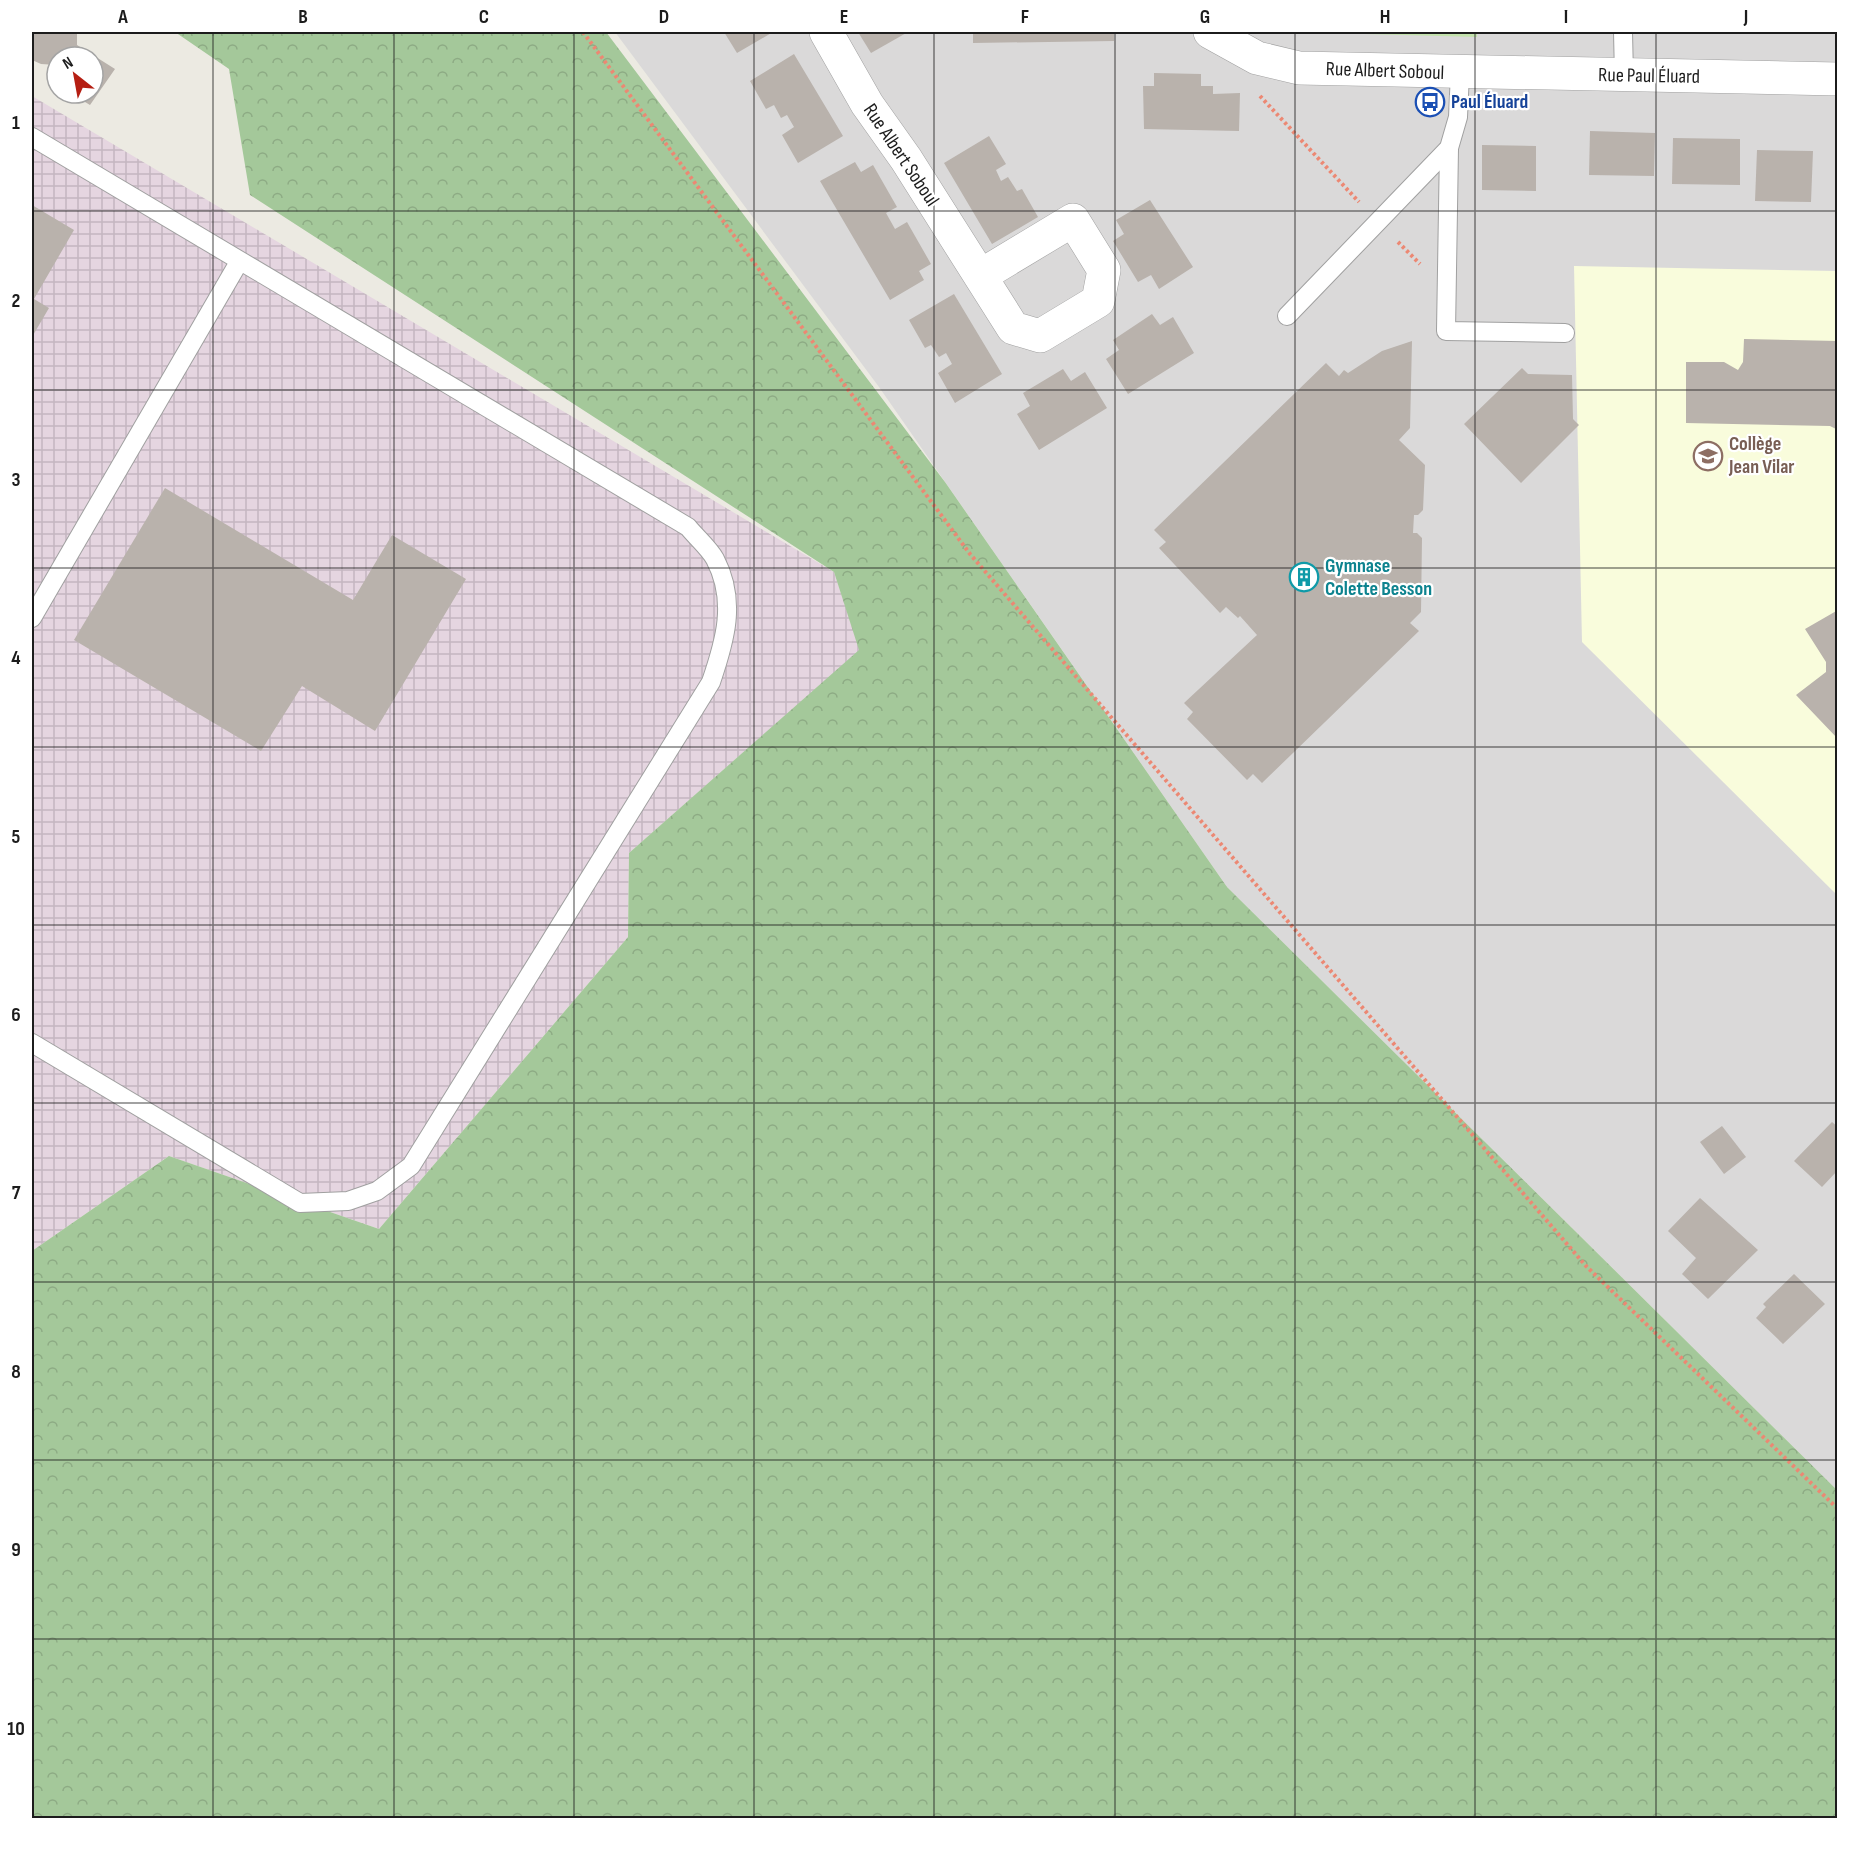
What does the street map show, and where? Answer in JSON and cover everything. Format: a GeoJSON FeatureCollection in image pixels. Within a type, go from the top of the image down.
{"type":"FeatureCollection","features":[{"type":"Feature","properties":{"kind":"street","name":"Rue Albert Soboul"},"geometry":{"type":"LineString","coordinates":[[826,32],[867,104],[906,159],[980,276]]}},
{"type":"Feature","properties":{"kind":"street","name":"Rue Albert Soboul"},"geometry":{"type":"LineString","coordinates":[[1210,32],[1257,58],[1299,68],[1460,73]]}},
{"type":"Feature","properties":{"kind":"street","name":"Rue Paul Éluard"},"geometry":{"type":"LineString","coordinates":[[1460,73],[1838,80]]}},
{"type":"Feature","properties":{"kind":"lane"},"geometry":{"type":"LineString","coordinates":[[1623,32],[1624,76]]}},
{"type":"Feature","properties":{"kind":"lane"},"geometry":{"type":"LineString","coordinates":[[1460,73],[1458,117],[1449,148],[1446,331],[1565,333]]}},
{"type":"Feature","properties":{"kind":"lane"},"geometry":{"type":"LineString","coordinates":[[32,137],[688,527],[715,558],[728,598],[726,636],[711,682],[411,1166],[376,1191],[348,1202],[300,1203],[32,1043]]}},
{"type":"Feature","properties":{"kind":"lane"},"geometry":{"type":"LineString","coordinates":[[1287,316],[1449,148]]}},
{"type":"Feature","properties":{"kind":"lane"},"geometry":{"type":"LineString","coordinates":[[32,618],[239,262]]}},
{"type":"Feature","properties":{"kind":"path"},"geometry":{"type":"LineString","coordinates":[[582,32],[970,554],[1586,1266],[1838,1509]]}},
{"type":"Feature","properties":{"kind":"path"},"geometry":{"type":"LineString","coordinates":[[1252,88],[1447,292]]}},
{"type":"Feature","properties":{"kind":"shaded area"},"geometry":{"type":"Polygon","coordinates":[[[615,32],[1837,32],[1837,1490],[1227,887],[879,387],[615,32]]]}},
{"type":"Feature","properties":{"kind":"shaded area"},"geometry":{"type":"Polygon","coordinates":[[[32,96],[834,572],[860,650],[629,853],[628,937],[379,1229],[169,1156],[32,1251],[32,96]]]}},
{"type":"Feature","properties":{"kind":"shaded area","name":"Collège Jean Vilar"},"geometry":{"type":"Polygon","coordinates":[[[1574,266],[1837,271],[1837,895],[1582,642],[1574,266]]]}},
{"type":"Feature","properties":{"kind":"green space"},"geometry":{"type":"Polygon","coordinates":[[[175,32],[606,32],[945,482],[1227,887],[1837,1490],[1837,1818],[32,1818],[32,1251],[169,1156],[379,1229],[628,937],[629,853],[859,650],[834,572],[250,195],[229,69],[175,32]]]}},
{"type":"Feature","properties":{"kind":"green space"},"geometry":{"type":"Polygon","coordinates":[[[1290,32],[1477,32],[1477,37],[1290,32]]]}},
{"type":"Feature","properties":{"kind":"building"},"geometry":{"type":"Polygon","coordinates":[[[32,32],[77,32],[77,45],[45,45],[45,64],[32,60],[32,32]]]}},
{"type":"Feature","properties":{"kind":"building"},"geometry":{"type":"Polygon","coordinates":[[[724,32],[773,32],[737,53],[724,32]]]}},
{"type":"Feature","properties":{"kind":"building"},"geometry":{"type":"Polygon","coordinates":[[[858,32],[908,32],[871,53],[858,32]]]}},
{"type":"Feature","properties":{"kind":"building"},"geometry":{"type":"Polygon","coordinates":[[[973,32],[1114,32],[1114,41],[973,43],[973,32]]]}},
{"type":"Feature","properties":{"kind":"building"},"geometry":{"type":"Polygon","coordinates":[[[794,54],[843,136],[798,163],[782,135],[794,127],[787,115],[781,118],[774,105],[766,109],[750,81],[794,54]]]}},
{"type":"Feature","properties":{"kind":"building"},"geometry":{"type":"Polygon","coordinates":[[[105,63],[115,69],[105,83],[105,63]]]}},
{"type":"Feature","properties":{"kind":"building"},"geometry":{"type":"Polygon","coordinates":[[[1154,73],[1201,74],[1201,86],[1213,86],[1213,94],[1240,93],[1239,131],[1144,129],[1143,86],[1154,86],[1154,73]]]}},
{"type":"Feature","properties":{"kind":"building"},"geometry":{"type":"Polygon","coordinates":[[[1590,131],[1655,133],[1654,176],[1589,175],[1590,131]]]}},
{"type":"Feature","properties":{"kind":"building"},"geometry":{"type":"Polygon","coordinates":[[[989,136],[1006,164],[996,170],[1001,181],[1008,177],[1017,191],[1022,189],[1038,217],[992,244],[944,163],[989,136]]]}},
{"type":"Feature","properties":{"kind":"building"},"geometry":{"type":"Polygon","coordinates":[[[1673,138],[1740,139],[1740,185],[1672,184],[1673,138]]]}},
{"type":"Feature","properties":{"kind":"building"},"geometry":{"type":"Polygon","coordinates":[[[1482,145],[1536,146],[1536,191],[1482,190],[1482,145]]]}},
{"type":"Feature","properties":{"kind":"building"},"geometry":{"type":"Polygon","coordinates":[[[1757,150],[1813,151],[1811,202],[1755,201],[1757,150]]]}},
{"type":"Feature","properties":{"kind":"building"},"geometry":{"type":"Polygon","coordinates":[[[855,162],[861,172],[873,165],[897,207],[886,213],[895,229],[907,222],[931,264],[919,271],[924,280],[890,300],[820,181],[855,162]]]}},
{"type":"Feature","properties":{"kind":"building"},"geometry":{"type":"Polygon","coordinates":[[[1150,200],[1193,267],[1159,289],[1151,275],[1138,282],[1113,241],[1124,234],[1116,220],[1150,200]]]}},
{"type":"Feature","properties":{"kind":"building"},"geometry":{"type":"Polygon","coordinates":[[[32,205],[74,230],[34,299],[49,308],[32,337],[32,205]]]}},
{"type":"Feature","properties":{"kind":"building"},"geometry":{"type":"Polygon","coordinates":[[[954,294],[1002,374],[955,403],[938,373],[952,364],[946,353],[939,357],[931,345],[925,348],[909,320],[954,294]]]}},
{"type":"Feature","properties":{"kind":"building"},"geometry":{"type":"Polygon","coordinates":[[[1152,314],[1160,325],[1173,317],[1194,353],[1128,394],[1106,359],[1119,350],[1113,340],[1152,314]]]}},
{"type":"Feature","properties":{"kind":"building"},"geometry":{"type":"Polygon","coordinates":[[[1744,339],[1838,341],[1838,430],[1830,426],[1686,423],[1686,362],[1724,362],[1738,370],[1743,362],[1744,339]]]}},
{"type":"Feature","properties":{"kind":"building","name":"Gymnase Colette Besson"},"geometry":{"type":"Polygon","coordinates":[[[1412,341],[1410,428],[1399,440],[1425,465],[1423,510],[1418,515],[1414,515],[1413,533],[1417,533],[1422,538],[1421,612],[1410,623],[1419,631],[1262,783],[1253,774],[1247,780],[1187,719],[1193,712],[1184,703],[1257,635],[1240,616],[1238,618],[1226,607],[1220,613],[1159,548],[1166,542],[1154,530],[1326,363],[1339,376],[1344,370],[1348,373],[1382,351],[1412,341]]]}},
{"type":"Feature","properties":{"kind":"building"},"geometry":{"type":"Polygon","coordinates":[[[1522,368],[1528,374],[1572,375],[1573,419],[1579,425],[1521,483],[1464,424],[1522,368]]]}},
{"type":"Feature","properties":{"kind":"building"},"geometry":{"type":"Polygon","coordinates":[[[1063,369],[1071,381],[1085,372],[1107,408],[1039,450],[1017,414],[1030,406],[1023,393],[1063,369]]]}},
{"type":"Feature","properties":{"kind":"building"},"geometry":{"type":"Polygon","coordinates":[[[165,488],[353,600],[392,535],[466,579],[375,731],[302,686],[261,751],[74,640],[165,488]]]}},
{"type":"Feature","properties":{"kind":"building"},"geometry":{"type":"Polygon","coordinates":[[[1838,610],[1838,739],[1796,695],[1826,672],[1826,662],[1805,629],[1838,610]]]}},
{"type":"Feature","properties":{"kind":"building"},"geometry":{"type":"Polygon","coordinates":[[[1832,1122],[1838,1127],[1838,1170],[1822,1187],[1794,1161],[1832,1122]]]}},
{"type":"Feature","properties":{"kind":"building"},"geometry":{"type":"Polygon","coordinates":[[[1722,1126],[1746,1157],[1724,1174],[1700,1142],[1722,1126]]]}},
{"type":"Feature","properties":{"kind":"building"},"geometry":{"type":"Polygon","coordinates":[[[1700,1198],[1758,1250],[1708,1299],[1682,1274],[1696,1258],[1668,1231],[1700,1198]]]}},
{"type":"Feature","properties":{"kind":"building"},"geometry":{"type":"Polygon","coordinates":[[[1794,1274],[1825,1304],[1783,1344],[1756,1318],[1766,1307],[1763,1304],[1794,1274]]]}},
{"type":"Feature","properties":{"kind":"place","name":"Paul Éluard"},"geometry":{"type":"Point","coordinates":[1430,102]}},
{"type":"Feature","properties":{"kind":"place","name":"Collège Jean Vilar"},"geometry":{"type":"Point","coordinates":[1708,456]}},
{"type":"Feature","properties":{"kind":"place","name":"Gymnase Colette Besson"},"geometry":{"type":"Point","coordinates":[1304,577]}}]}
